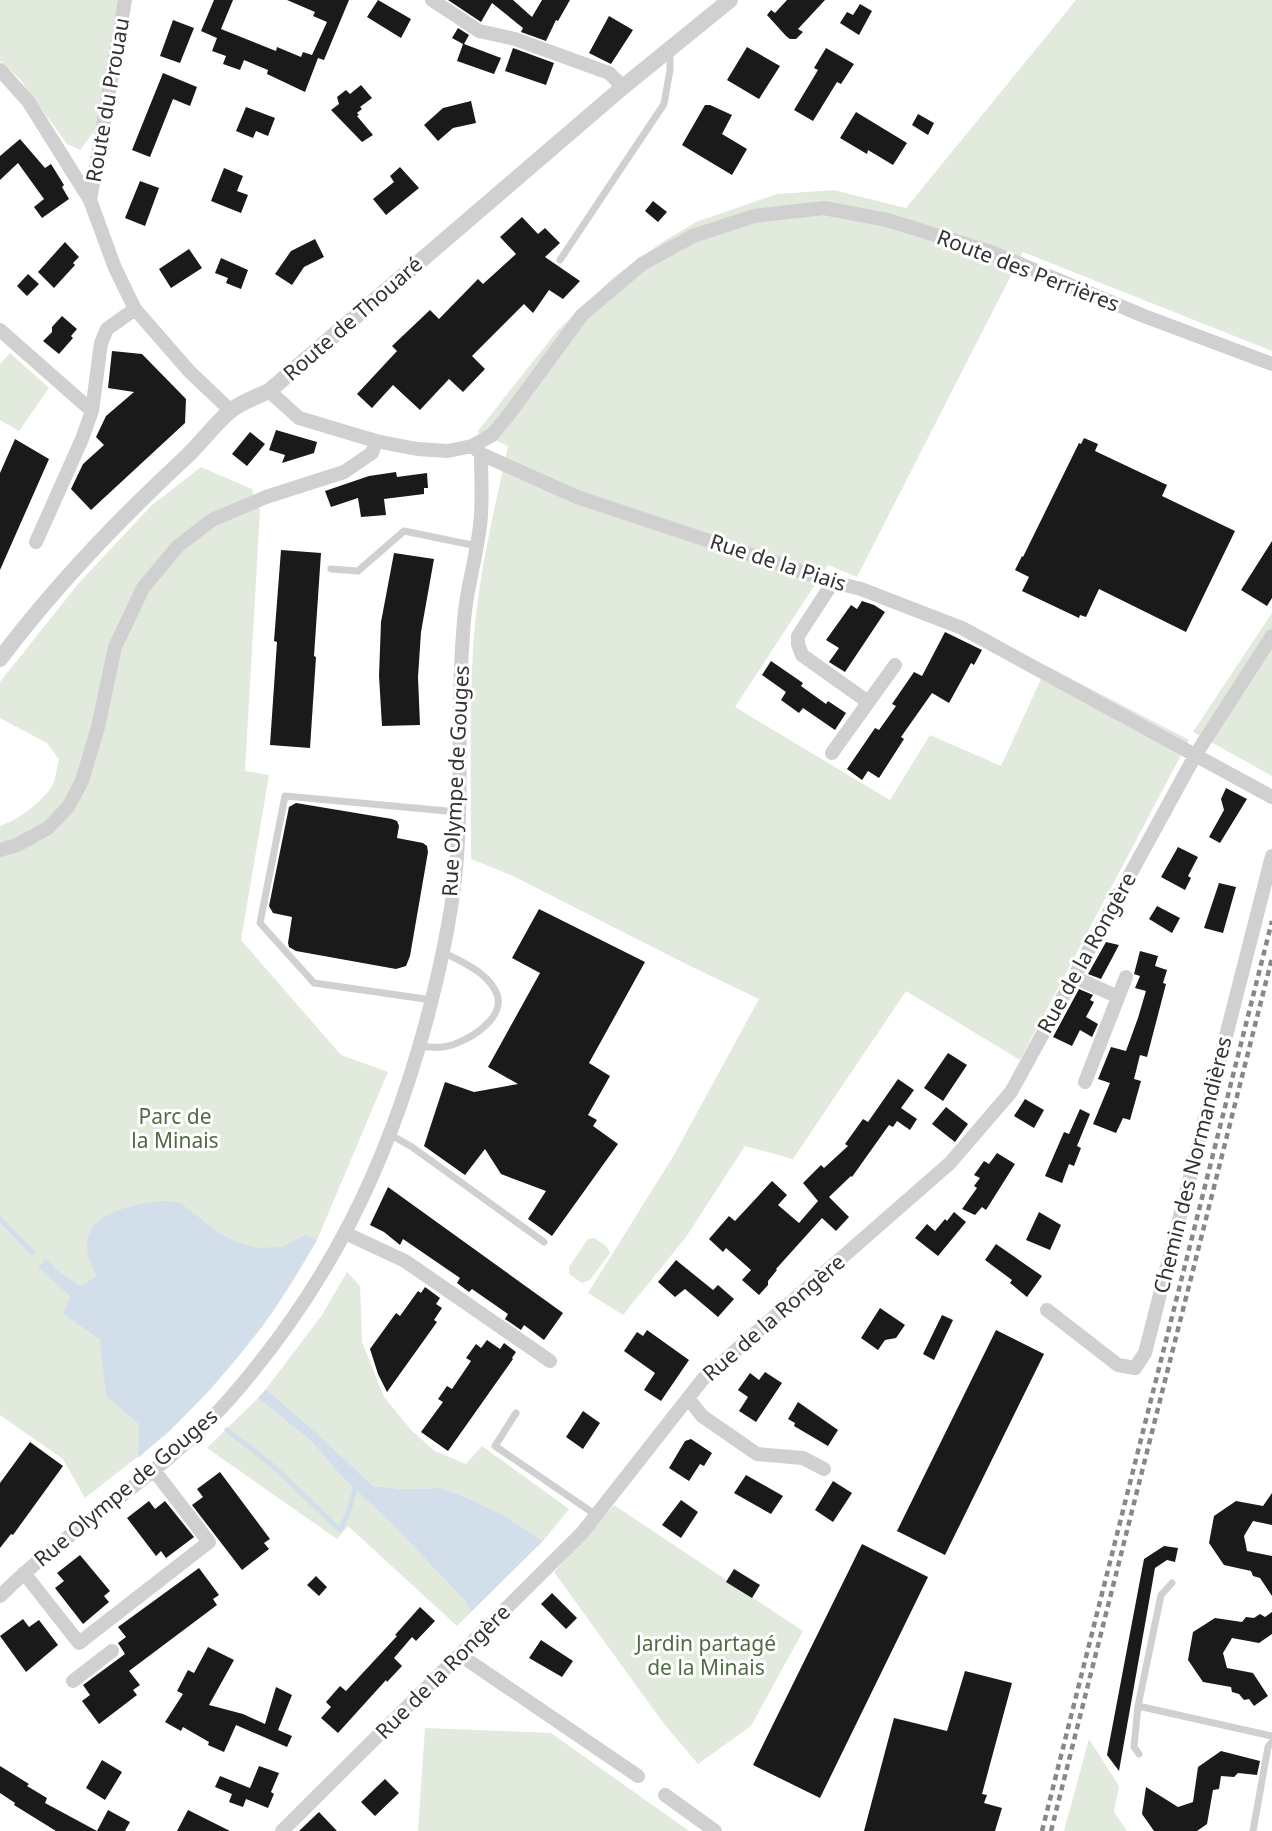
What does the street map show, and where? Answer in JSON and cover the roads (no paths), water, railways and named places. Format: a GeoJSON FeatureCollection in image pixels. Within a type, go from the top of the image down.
{"type":"FeatureCollection","features":[{"type":"Feature","properties":{"kind":"street","name":"Route du Prouau"},"geometry":{"type":"LineString","coordinates":[[90,200],[125,0]]}},
{"type":"Feature","properties":{"kind":"street"},"geometry":{"type":"LineString","coordinates":[[432,0],[479,31],[514,39],[609,73],[623,87]]}},
{"type":"Feature","properties":{"kind":"street","name":"Route de Thouaré"},"geometry":{"type":"LineString","coordinates":[[0,659],[33,615],[77,567],[140,500],[196,448],[230,410],[269,391],[623,87],[730,0]]}},
{"type":"Feature","properties":{"kind":"street"},"geometry":{"type":"LineString","coordinates":[[0,70],[28,101],[90,200],[115,268],[135,309],[189,371],[230,410]]}},
{"type":"Feature","properties":{"kind":"street","name":"Route des Perrières"},"geometry":{"type":"LineString","coordinates":[[477,450],[507,417],[582,315],[642,264],[693,236],[754,216],[824,208],[887,220],[991,252],[1144,316],[1272,364]]}},
{"type":"Feature","properties":{"kind":"street"},"geometry":{"type":"LineString","coordinates":[[36,542],[82,439],[92,411],[101,344],[107,329],[135,309]]}},
{"type":"Feature","properties":{"kind":"street"},"geometry":{"type":"LineString","coordinates":[[0,330],[92,411]]}},
{"type":"Feature","properties":{"kind":"street"},"geometry":{"type":"LineString","coordinates":[[269,391],[299,418],[376,441],[417,449],[477,450]]}},
{"type":"Feature","properties":{"kind":"street"},"geometry":{"type":"LineString","coordinates":[[0,850],[16,845],[48,828],[68,807],[82,781],[98,727],[115,647],[143,588],[178,546],[212,520],[266,497],[344,471],[372,453],[376,441]]}},
{"type":"Feature","properties":{"kind":"street","name":"Rue Olympe de Gouges"},"geometry":{"type":"LineString","coordinates":[[0,1596],[24,1573],[197,1433],[230,1398],[278,1341],[311,1291],[345,1233],[391,1135],[432,1000],[443,952],[455,878],[462,651],[466,600],[481,525],[477,450]]}},
{"type":"Feature","properties":{"kind":"street","name":"Rue de la Piais"},"geometry":{"type":"LineString","coordinates":[[477,450],[577,497],[833,582],[861,589],[962,628],[1272,797]]}},
{"type":"Feature","properties":{"kind":"street"},"geometry":{"type":"LineString","coordinates":[[833,582],[798,636],[798,644],[802,655],[868,702]]}},
{"type":"Feature","properties":{"kind":"street","name":"Rue de la Rongère"},"geometry":{"type":"LineString","coordinates":[[282,1831],[582,1533],[703,1379],[950,1163],[1011,1092],[1196,754],[1272,636]]}},
{"type":"Feature","properties":{"kind":"street"},"geometry":{"type":"LineString","coordinates":[[832,753],[895,665]]}},
{"type":"Feature","properties":{"kind":"street","name":"Chemin des Normandières"},"geometry":{"type":"LineString","coordinates":[[1047,1310],[1118,1365],[1135,1368],[1145,1353],[1272,856]]}},
{"type":"Feature","properties":{"kind":"street"},"geometry":{"type":"LineString","coordinates":[[1074,977],[1118,997]]}},
{"type":"Feature","properties":{"kind":"street"},"geometry":{"type":"LineString","coordinates":[[1085,1082],[1126,977]]}},
{"type":"Feature","properties":{"kind":"street"},"geometry":{"type":"LineString","coordinates":[[345,1233],[405,1262],[550,1361]]}},
{"type":"Feature","properties":{"kind":"street"},"geometry":{"type":"LineString","coordinates":[[688,1398],[702,1416],[756,1454],[803,1458],[824,1469]]}},
{"type":"Feature","properties":{"kind":"street"},"geometry":{"type":"LineString","coordinates":[[79,1643],[210,1542],[153,1469]]}},
{"type":"Feature","properties":{"kind":"street"},"geometry":{"type":"LineString","coordinates":[[24,1573],[94,1665]]}},
{"type":"Feature","properties":{"kind":"street"},"geometry":{"type":"LineString","coordinates":[[72,1681],[112,1651]]}},
{"type":"Feature","properties":{"kind":"street"},"geometry":{"type":"LineString","coordinates":[[460,1655],[638,1776]]}},
{"type":"Feature","properties":{"kind":"street"},"geometry":{"type":"LineString","coordinates":[[665,1795],[715,1831]]}},
{"type":"Feature","properties":{"kind":"lane"},"geometry":{"type":"LineString","coordinates":[[560,260],[664,104],[670,70],[669,48]]}},
{"type":"Feature","properties":{"kind":"lane"},"geometry":{"type":"LineString","coordinates":[[331,569],[358,571],[404,531],[477,546]]}},
{"type":"Feature","properties":{"kind":"lane"},"geometry":{"type":"LineString","coordinates":[[432,1000],[315,983],[260,922],[285,796],[458,812]]}},
{"type":"Feature","properties":{"kind":"lane"},"geometry":{"type":"LineString","coordinates":[[419,1046],[443,1047],[472,1035],[488,1024],[497,1007],[498,997],[487,980],[477,970],[443,952]]}},
{"type":"Feature","properties":{"kind":"lane"},"geometry":{"type":"LineString","coordinates":[[391,1135],[412,1147],[544,1242]]}},
{"type":"Feature","properties":{"kind":"lane"},"geometry":{"type":"LineString","coordinates":[[516,1413],[495,1446],[596,1515]]}},
{"type":"Feature","properties":{"kind":"lane"},"geometry":{"type":"LineString","coordinates":[[1139,1754],[1134,1747],[1138,1706],[1161,1595],[1172,1583]]}},
{"type":"Feature","properties":{"kind":"lane"},"geometry":{"type":"LineString","coordinates":[[1138,1706],[1272,1736]]}},
{"type":"Feature","properties":{"kind":"lane"},"geometry":{"type":"LineString","coordinates":[[1253,1831],[1268,1747],[1272,1742]]}},
{"type":"Feature","properties":{"kind":"waterway"},"geometry":{"type":"LineString","coordinates":[[0,1219],[32,1252]]}},
{"type":"Feature","properties":{"kind":"waterway"},"geometry":{"type":"LineString","coordinates":[[227,1430],[272,1465],[340,1530],[348,1514],[355,1489]]}},
{"type":"Feature","properties":{"kind":"railway"},"geometry":{"type":"LineString","coordinates":[[1042,1831],[1272,921]]}},
{"type":"Feature","properties":{"kind":"railway"},"geometry":{"type":"LineString","coordinates":[[1051,1831],[1272,958]]}},
{"type":"Feature","properties":{"kind":"park label","name":"Parc de la Minais"},"geometry":{"type":"Point","coordinates":[175,1129]}},
{"type":"Feature","properties":{"kind":"park label","name":"Jardin partagé de la Minais"},"geometry":{"type":"Point","coordinates":[706,1656]}}]}
